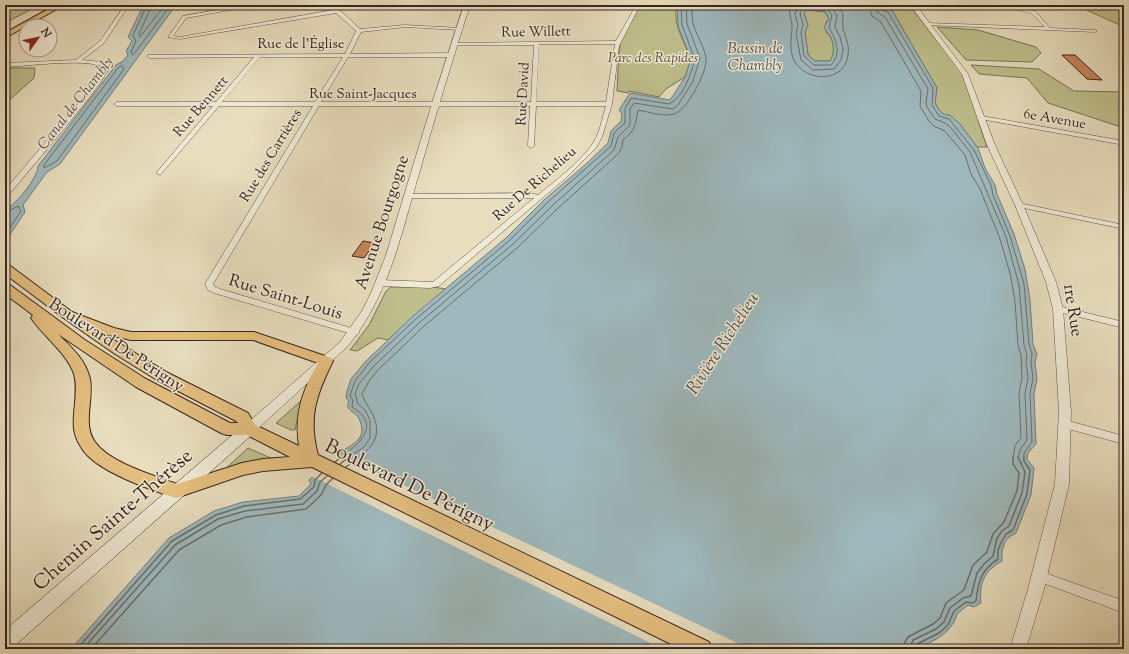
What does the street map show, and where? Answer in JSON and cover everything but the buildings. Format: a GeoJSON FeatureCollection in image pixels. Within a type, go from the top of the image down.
{"type":"FeatureCollection","features":[{"type":"Feature","properties":{"kind":"main road"},"geometry":{"type":"LineString","coordinates":[[47,18],[65,6]]}},
{"type":"Feature","properties":{"kind":"main road"},"geometry":{"type":"LineString","coordinates":[[5,36],[65,6]]}},
{"type":"Feature","properties":{"kind":"main road"},"geometry":{"type":"LineString","coordinates":[[5,42],[18,35]]}},
{"type":"Feature","properties":{"kind":"main road","name":"Boulevard De Périgny"},"geometry":{"type":"LineString","coordinates":[[8,271],[137,361],[242,417],[248,429]]}},
{"type":"Feature","properties":{"kind":"main road","name":"Boulevard De Périgny"},"geometry":{"type":"LineString","coordinates":[[5,288],[32,309],[102,358],[160,394],[227,429],[248,429],[311,461],[702,649]]}},
{"type":"Feature","properties":{"kind":"main road"},"geometry":{"type":"LineString","coordinates":[[32,309],[44,329],[74,360],[81,374],[83,391],[82,429],[85,440],[90,448],[100,457],[109,462],[176,491],[248,468],[311,461],[304,432],[305,417],[311,391],[326,361],[254,336],[131,336],[110,331],[69,315]]}},
{"type":"Feature","properties":{"kind":"main road","name":"Chemin Sainte-Thérèse"},"geometry":{"type":"LineString","coordinates":[[5,642],[248,429]]}},
{"type":"Feature","properties":{"kind":"street"},"geometry":{"type":"LineString","coordinates":[[78,61],[102,42],[127,5]]}},
{"type":"Feature","properties":{"kind":"street"},"geometry":{"type":"LineString","coordinates":[[255,5],[184,17],[170,36],[171,38],[182,37],[338,11]]}},
{"type":"Feature","properties":{"kind":"street"},"geometry":{"type":"LineString","coordinates":[[330,5],[359,31],[405,26],[460,29]]}},
{"type":"Feature","properties":{"kind":"street"},"geometry":{"type":"LineString","coordinates":[[392,5],[397,8]]}},
{"type":"Feature","properties":{"kind":"street"},"geometry":{"type":"LineString","coordinates":[[467,6],[514,5]]}},
{"type":"Feature","properties":{"kind":"street","name":"Rue De Richelieu"},"geometry":{"type":"LineString","coordinates":[[380,283],[436,284],[572,170],[594,146],[600,135],[609,104],[618,42],[638,5]]}},
{"type":"Feature","properties":{"kind":"street","name":"1re Rue"},"geometry":{"type":"LineString","coordinates":[[913,5],[965,74],[991,145],[1019,205],[1051,282],[1058,309],[1065,401],[1065,424],[1060,493],[1039,576],[1018,649]]}},
{"type":"Feature","properties":{"kind":"street"},"geometry":{"type":"LineString","coordinates":[[997,5],[1033,12],[1050,29]]}},
{"type":"Feature","properties":{"kind":"street","name":"Avenue Bourgogne"},"geometry":{"type":"LineString","coordinates":[[248,429],[344,344],[355,332],[374,299],[408,196],[467,6]]}},
{"type":"Feature","properties":{"kind":"street"},"geometry":{"type":"LineString","coordinates":[[927,24],[1095,31]]}},
{"type":"Feature","properties":{"kind":"street","name":"Rue des Carrières"},"geometry":{"type":"LineString","coordinates":[[209,286],[210,281],[359,31]]}},
{"type":"Feature","properties":{"kind":"street","name":"Rue Willett"},"geometry":{"type":"LineString","coordinates":[[455,44],[618,42]]}},
{"type":"Feature","properties":{"kind":"street","name":"Rue David"},"geometry":{"type":"LineString","coordinates":[[531,146],[537,43]]}},
{"type":"Feature","properties":{"kind":"street","name":"Rue Bennett"},"geometry":{"type":"LineString","coordinates":[[159,173],[259,55]]}},
{"type":"Feature","properties":{"kind":"street","name":"Rue de l'Église"},"geometry":{"type":"LineString","coordinates":[[150,56],[452,55]]}},
{"type":"Feature","properties":{"kind":"street"},"geometry":{"type":"LineString","coordinates":[[5,65],[78,61],[104,63],[108,66],[90,93],[62,128],[5,194]]}},
{"type":"Feature","properties":{"kind":"street","name":"Rue Saint-Jacques"},"geometry":{"type":"LineString","coordinates":[[117,104],[609,104]]}},
{"type":"Feature","properties":{"kind":"street","name":"6e Avenue"},"geometry":{"type":"LineString","coordinates":[[982,118],[1124,142]]}},
{"type":"Feature","properties":{"kind":"street"},"geometry":{"type":"LineString","coordinates":[[408,196],[530,195],[539,197]]}},
{"type":"Feature","properties":{"kind":"street"},"geometry":{"type":"LineString","coordinates":[[1019,205],[1124,227]]}},
{"type":"Feature","properties":{"kind":"street","name":"Rue Saint-Louis"},"geometry":{"type":"LineString","coordinates":[[209,286],[217,291],[355,332]]}},
{"type":"Feature","properties":{"kind":"street"},"geometry":{"type":"LineString","coordinates":[[1058,309],[1124,325]]}},
{"type":"Feature","properties":{"kind":"street"},"geometry":{"type":"LineString","coordinates":[[1065,424],[1124,440]]}},
{"type":"Feature","properties":{"kind":"street"},"geometry":{"type":"LineString","coordinates":[[1039,576],[1124,607]]}},
{"type":"Feature","properties":{"kind":"green space"},"geometry":{"type":"Polygon","coordinates":[[[5,5],[40,5],[5,23],[5,5]]]}},
{"type":"Feature","properties":{"kind":"green space","name":"Parc des Rapides"},"geometry":{"type":"Polygon","coordinates":[[[640,5],[677,6],[676,19],[691,59],[685,77],[666,89],[659,97],[629,91],[628,93],[617,91],[621,40],[640,5]]]}},
{"type":"Feature","properties":{"kind":"green space"},"geometry":{"type":"Polygon","coordinates":[[[885,5],[909,5],[927,24],[965,74],[982,118],[978,120],[987,147],[977,147],[960,124],[941,113],[935,103],[937,88],[890,7],[885,5]]]}},
{"type":"Feature","properties":{"kind":"green space"},"geometry":{"type":"Polygon","coordinates":[[[1081,5],[1124,5],[1124,27],[1082,8],[1081,5]]]}},
{"type":"Feature","properties":{"kind":"green space"},"geometry":{"type":"Polygon","coordinates":[[[807,10],[825,12],[829,19],[826,22],[826,32],[831,38],[833,46],[833,54],[830,61],[815,61],[808,55],[805,32],[808,25],[804,13],[807,10]]]}},
{"type":"Feature","properties":{"kind":"green space"},"geometry":{"type":"Polygon","coordinates":[[[937,27],[978,30],[1036,47],[1041,53],[1032,62],[966,60],[937,27]]]}},
{"type":"Feature","properties":{"kind":"green space"},"geometry":{"type":"Polygon","coordinates":[[[971,65],[1039,69],[1074,91],[1124,92],[1124,128],[1048,103],[1027,78],[979,74],[971,65]]]}},
{"type":"Feature","properties":{"kind":"green space"},"geometry":{"type":"Polygon","coordinates":[[[5,68],[35,68],[34,78],[5,104],[5,68]]]}},
{"type":"Feature","properties":{"kind":"green space"},"geometry":{"type":"Polygon","coordinates":[[[391,287],[428,287],[446,289],[388,340],[378,338],[357,351],[350,350],[369,325],[386,291],[391,287]]]}},
{"type":"Feature","properties":{"kind":"green space"},"geometry":{"type":"Polygon","coordinates":[[[301,401],[295,430],[291,430],[276,423],[301,401]]]}},
{"type":"Feature","properties":{"kind":"green space"},"geometry":{"type":"Polygon","coordinates":[[[248,448],[273,459],[224,470],[248,448]]]}},
{"type":"Feature","properties":{"kind":"water"},"geometry":{"type":"Polygon","coordinates":[[[176,5],[60,164],[47,172],[23,205],[25,212],[5,242],[5,210],[10,207],[26,190],[37,171],[38,166],[116,65],[123,61],[128,55],[126,51],[132,41],[128,37],[143,6],[176,5]]]}},
{"type":"Feature","properties":{"kind":"water"},"geometry":{"type":"Polygon","coordinates":[[[675,5],[853,5],[890,7],[937,88],[935,103],[938,108],[942,113],[950,115],[960,124],[978,148],[985,168],[995,185],[997,194],[1014,234],[1025,269],[1030,300],[1033,344],[1037,354],[1035,362],[1037,379],[1034,394],[1036,444],[1028,453],[1027,459],[1034,468],[1031,495],[1016,533],[1009,537],[1005,542],[1002,551],[1002,561],[991,569],[984,578],[981,589],[981,603],[974,607],[968,605],[957,614],[954,621],[945,633],[933,641],[912,649],[71,649],[169,538],[214,511],[243,502],[299,496],[311,484],[309,480],[339,453],[352,445],[359,438],[362,433],[361,423],[358,417],[349,408],[349,401],[346,398],[351,379],[366,361],[413,316],[507,237],[544,200],[608,143],[611,131],[621,121],[622,114],[619,110],[630,93],[670,100],[685,77],[691,59],[678,26],[677,6],[675,5]],[[806,10],[804,14],[808,25],[805,32],[808,55],[815,61],[830,61],[833,53],[832,41],[824,27],[829,19],[825,11],[806,10]]]}},
{"type":"Feature","properties":{"kind":"pier"},"geometry":{"type":"Polygon","coordinates":[[[336,453],[750,649],[663,649],[311,476],[336,453]]]}},
{"type":"Feature","properties":{"kind":"water label","name":"Bassin de Chambly"},"geometry":{"type":"Point","coordinates":[755,56]}},
{"type":"Feature","properties":{"kind":"water label","name":"Canal de Chambly"},"geometry":{"type":"Point","coordinates":[75,103]}},
{"type":"Feature","properties":{"kind":"water label","name":"Rivière Richelieu"},"geometry":{"type":"Point","coordinates":[722,343]}}]}
